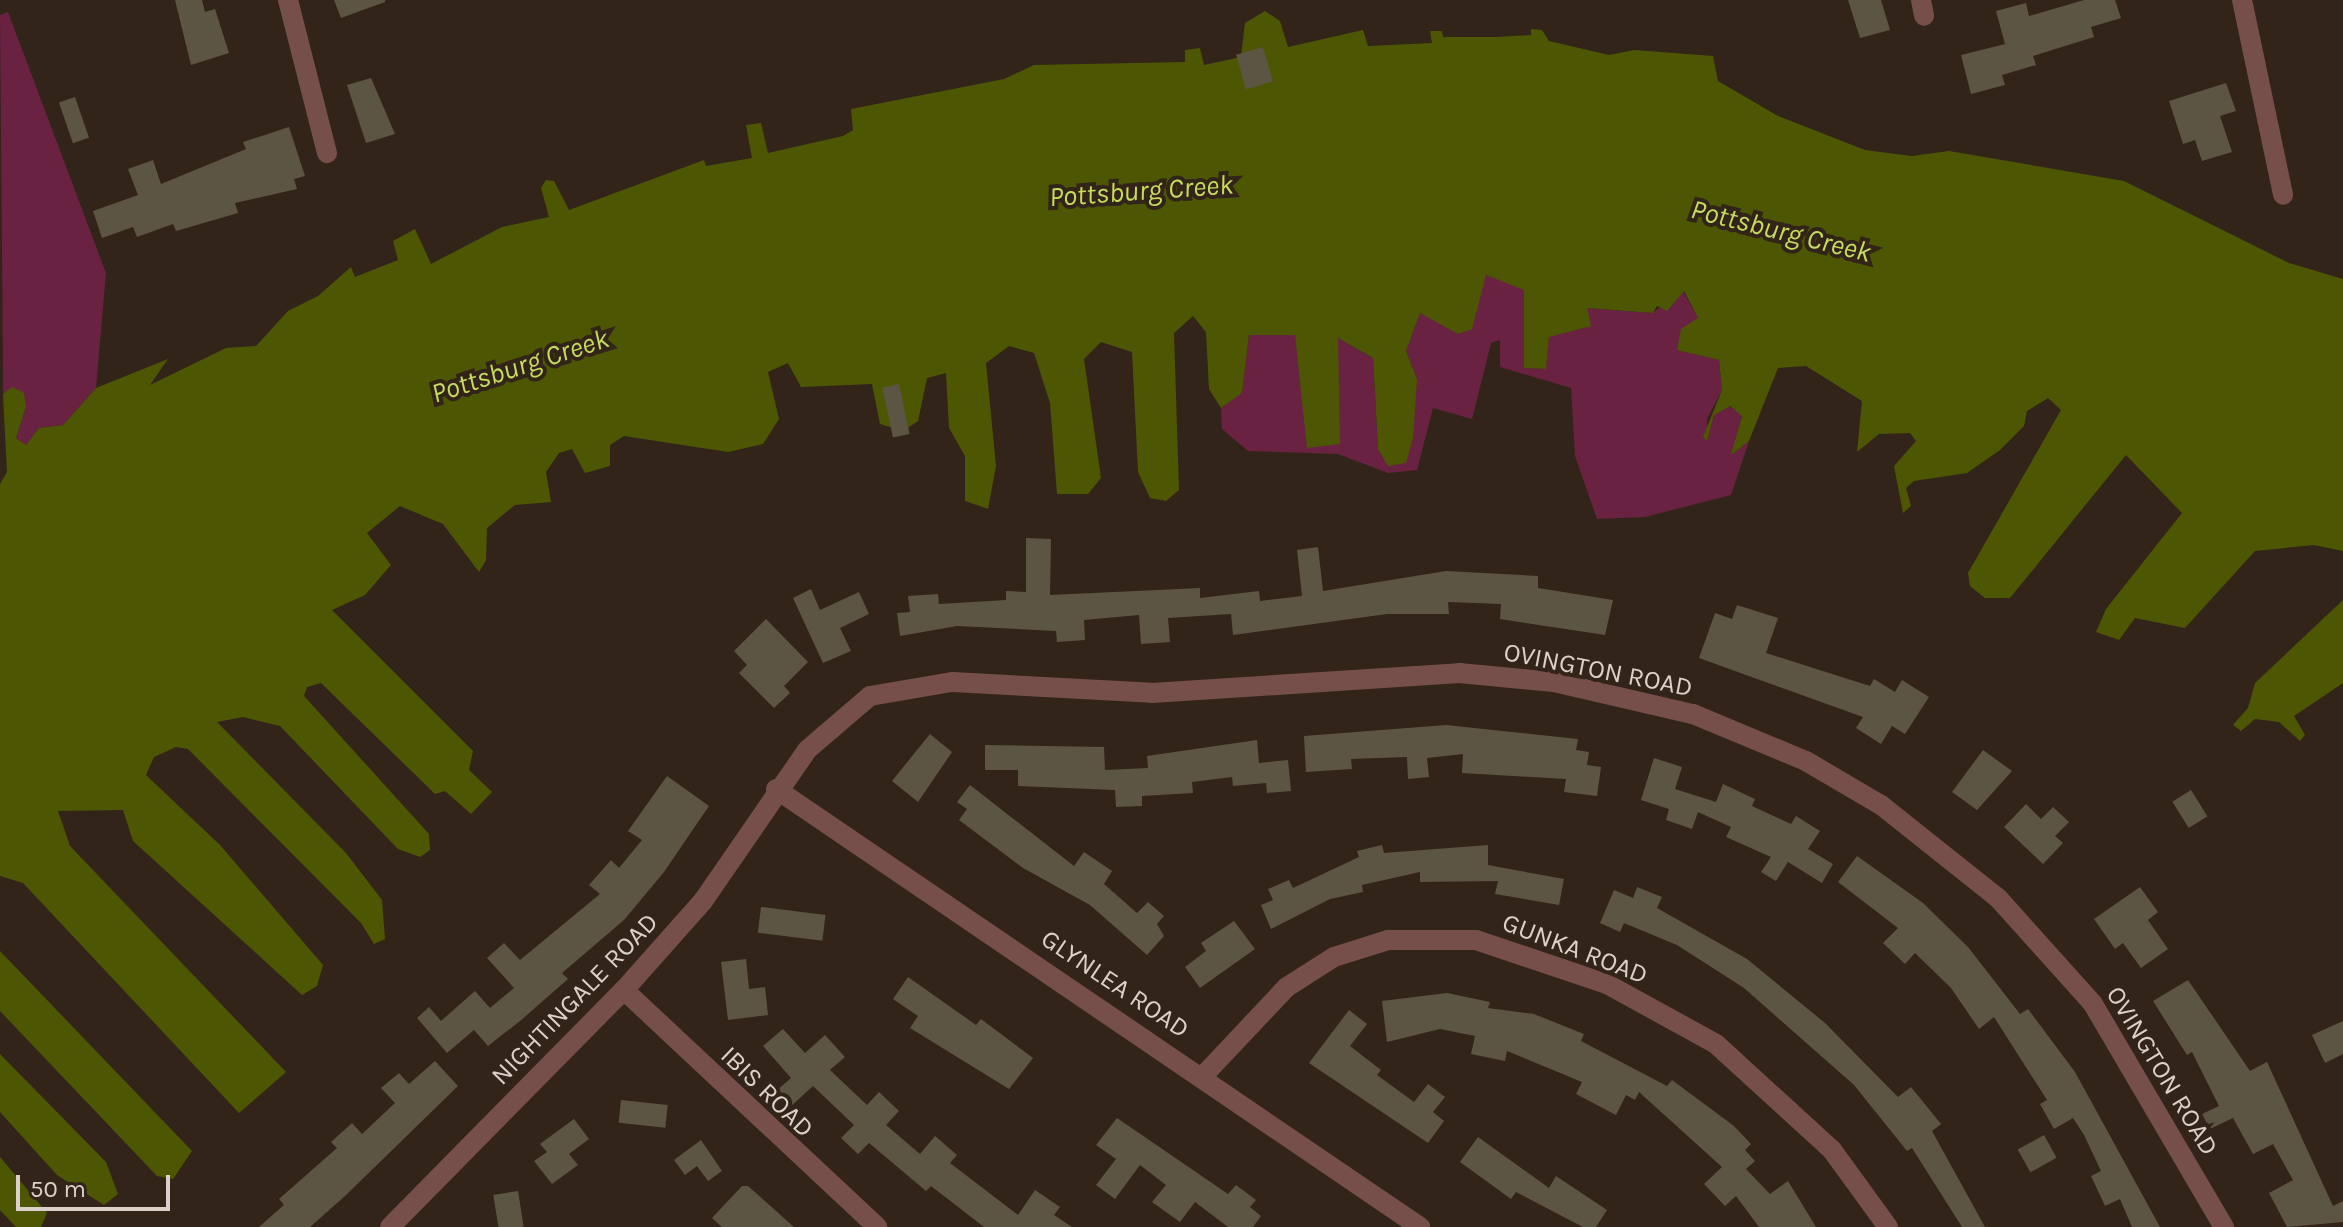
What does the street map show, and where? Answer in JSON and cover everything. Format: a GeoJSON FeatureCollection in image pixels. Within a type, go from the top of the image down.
{"type":"FeatureCollection","features":[{"type":"Feature","properties":{"kind":"street"},"geometry":{"type":"LineString","coordinates":[[288,0],[327,153]]}},
{"type":"Feature","properties":{"kind":"street"},"geometry":{"type":"LineString","coordinates":[[2242,0],[2283,195]]}},
{"type":"Feature","properties":{"kind":"street","name":"OVINGTON ROAD"},"geometry":{"type":"LineString","coordinates":[[776,789],[844,713],[870,696],[922,684],[1152,693],[1459,673],[1554,682],[1693,714],[1832,774],[1998,898],[2093,1004],[2224,1227]]}},
{"type":"Feature","properties":{"kind":"street","name":"NIGHTINGALE ROAD"},"geometry":{"type":"LineString","coordinates":[[399,1224],[624,990],[703,901],[776,789]]}},
{"type":"Feature","properties":{"kind":"street","name":"GLYNLEA ROAD"},"geometry":{"type":"LineString","coordinates":[[776,789],[1203,1076],[1420,1227]]}},
{"type":"Feature","properties":{"kind":"street","name":"GUNKA ROAD"},"geometry":{"type":"LineString","coordinates":[[1203,1076],[1287,987],[1334,957],[1388,940],[1476,940],[1607,984],[1716,1044],[1832,1150],[1888,1227]]}},
{"type":"Feature","properties":{"kind":"street","name":"IBIS ROAD"},"geometry":{"type":"LineString","coordinates":[[624,990],[877,1227]]}},
{"type":"Feature","properties":{"kind":"shaded area"},"geometry":{"type":"Polygon","coordinates":[[[8,12],[106,273],[96,388],[63,425],[39,428],[26,445],[16,438],[26,407],[3,393],[0,15],[8,12]]]}},
{"type":"Feature","properties":{"kind":"shaded area"},"geometry":{"type":"Polygon","coordinates":[[[1486,275],[1524,289],[1525,368],[1546,369],[1549,336],[1590,326],[1586,308],[1652,313],[1683,291],[1698,318],[1677,350],[1719,360],[1722,390],[1707,419],[1707,440],[1714,415],[1729,406],[1742,415],[1732,454],[1749,441],[1731,495],[1645,517],[1597,519],[1575,456],[1571,388],[1500,367],[1500,340],[1491,343],[1472,419],[1433,408],[1417,470],[1388,473],[1338,454],[1248,451],[1222,429],[1221,408],[1242,392],[1249,335],[1295,334],[1308,448],[1338,338],[1373,358],[1378,449],[1417,379],[1406,351],[1420,312],[1458,334],[1486,275]]]}},
{"type":"Feature","properties":{"kind":"water","name":"Pottsburg Creek"},"geometry":{"type":"Polygon","coordinates":[[[1265,11],[1280,21],[1288,47],[1363,30],[1368,46],[1432,43],[1430,31],[1442,31],[1443,37],[1496,37],[1531,35],[1531,29],[1542,30],[1549,41],[1609,55],[1634,50],[1713,56],[1718,81],[1778,116],[1865,150],[1912,156],[1949,151],[2124,181],[2289,263],[2343,279],[2343,551],[2314,545],[2255,551],[2185,628],[2135,618],[2119,640],[2096,632],[2106,609],[2182,513],[2126,455],[2010,598],[1985,598],[1970,586],[1968,573],[2061,410],[2048,398],[2027,411],[2024,426],[2000,450],[1967,473],[1914,481],[1906,488],[1911,506],[1903,513],[1894,466],[1916,441],[1910,433],[1879,434],[1857,452],[1862,401],[1806,366],[1778,368],[1749,441],[1731,455],[1742,416],[1730,406],[1714,415],[1707,441],[1703,437],[1722,390],[1719,360],[1677,350],[1681,329],[1698,318],[1684,291],[1667,311],[1657,306],[1653,313],[1587,308],[1591,326],[1549,337],[1546,369],[1524,368],[1524,290],[1486,275],[1472,329],[1458,334],[1420,313],[1406,351],[1417,379],[1413,438],[1406,463],[1388,466],[1378,449],[1373,358],[1338,338],[1340,444],[1307,448],[1295,335],[1249,335],[1242,393],[1221,408],[1209,389],[1206,332],[1193,316],[1174,333],[1179,490],[1166,501],[1150,498],[1138,472],[1132,352],[1101,342],[1084,359],[1101,478],[1088,494],[1057,494],[1050,403],[1034,353],[1009,346],[986,363],[996,466],[988,509],[965,501],[965,456],[949,428],[946,373],[927,378],[918,421],[903,431],[880,424],[872,384],[801,387],[788,363],[768,372],[779,419],[763,444],[728,452],[624,436],[610,445],[610,466],[585,473],[572,449],[559,453],[546,472],[551,502],[515,505],[487,528],[486,560],[479,572],[443,524],[400,506],[367,533],[391,565],[365,595],[332,610],[473,751],[469,770],[492,792],[471,814],[445,791],[435,794],[321,683],[307,687],[304,696],[429,834],[430,850],[420,857],[398,849],[280,726],[243,717],[217,722],[346,853],[382,900],[385,939],[374,944],[361,923],[188,749],[176,747],[154,757],[146,775],[220,845],[323,965],[317,986],[302,995],[133,841],[123,810],[58,811],[70,846],[286,1072],[239,1113],[23,883],[0,876],[0,484],[7,472],[3,394],[12,387],[24,393],[26,407],[16,438],[26,445],[39,428],[63,425],[96,388],[168,359],[150,385],[226,348],[256,346],[288,311],[318,296],[351,267],[355,277],[398,260],[393,241],[415,229],[431,264],[502,227],[549,217],[541,188],[546,180],[554,181],[569,210],[704,160],[706,166],[752,158],[746,125],[761,123],[768,153],[843,136],[853,130],[851,109],[1004,79],[1034,65],[1185,62],[1185,50],[1200,48],[1204,65],[1241,57],[1245,23],[1265,11]]]}},
{"type":"Feature","properties":{"kind":"water"},"geometry":{"type":"Polygon","coordinates":[[[2343,600],[2343,683],[2294,716],[2305,735],[2300,741],[2279,722],[2255,719],[2241,731],[2233,725],[2248,708],[2255,683],[2343,600]]]}},
{"type":"Feature","properties":{"kind":"water"},"geometry":{"type":"Polygon","coordinates":[[[0,951],[192,1151],[173,1179],[157,1176],[0,1011],[0,951]]]}},
{"type":"Feature","properties":{"kind":"water"},"geometry":{"type":"Polygon","coordinates":[[[0,1054],[106,1162],[118,1194],[104,1205],[57,1175],[0,1112],[0,1054]]]}},
{"type":"Feature","properties":{"kind":"water"},"geometry":{"type":"Polygon","coordinates":[[[0,1157],[47,1213],[41,1227],[16,1227],[0,1210],[0,1157]]]}},
{"type":"Feature","properties":{"kind":"building"},"geometry":{"type":"Polygon","coordinates":[[[175,0],[202,0],[205,12],[215,9],[229,53],[191,65],[175,0]]]}},
{"type":"Feature","properties":{"kind":"building"},"geometry":{"type":"Polygon","coordinates":[[[334,0],[385,0],[385,2],[341,18],[334,0]]]}},
{"type":"Feature","properties":{"kind":"building"},"geometry":{"type":"Polygon","coordinates":[[[1848,0],[1881,0],[1890,30],[1860,38],[1848,0]]]}},
{"type":"Feature","properties":{"kind":"building"},"geometry":{"type":"Polygon","coordinates":[[[2084,0],[2115,0],[2121,18],[2091,27],[2094,37],[2033,56],[2036,65],[2002,75],[2005,85],[1971,94],[1961,55],[2005,44],[1996,11],[2026,3],[2029,16],[2084,0]]]}},
{"type":"Feature","properties":{"kind":"building"},"geometry":{"type":"Polygon","coordinates":[[[1263,47],[1273,82],[1246,89],[1236,55],[1263,47]]]}},
{"type":"Feature","properties":{"kind":"building"},"geometry":{"type":"Polygon","coordinates":[[[371,78],[395,134],[366,143],[347,85],[371,78]]]}},
{"type":"Feature","properties":{"kind":"building"},"geometry":{"type":"Polygon","coordinates":[[[2226,83],[2236,111],[2220,116],[2232,152],[2202,161],[2195,140],[2183,144],[2169,101],[2226,83]]]}},
{"type":"Feature","properties":{"kind":"building"},"geometry":{"type":"Polygon","coordinates":[[[75,97],[89,138],[73,143],[59,103],[75,97]]]}},
{"type":"Feature","properties":{"kind":"building"},"geometry":{"type":"Polygon","coordinates":[[[289,127],[305,176],[294,179],[297,189],[235,203],[238,213],[176,231],[173,224],[137,237],[133,227],[102,238],[93,211],[138,195],[128,169],[153,160],[161,184],[246,149],[243,142],[289,127]]]}},
{"type":"Feature","properties":{"kind":"building"},"geometry":{"type":"Polygon","coordinates":[[[899,384],[910,434],[893,437],[882,388],[899,384]]]}},
{"type":"Feature","properties":{"kind":"building"},"geometry":{"type":"Polygon","coordinates":[[[1026,538],[1051,539],[1050,595],[1200,588],[1200,598],[1259,591],[1260,601],[1302,596],[1297,550],[1318,547],[1323,591],[1446,571],[1538,576],[1538,588],[1613,600],[1605,635],[1500,619],[1501,604],[1448,602],[1449,614],[1387,614],[1233,635],[1231,614],[1168,618],[1170,642],[1141,644],[1139,615],[1084,620],[1085,640],[1057,642],[1056,631],[957,626],[900,636],[897,613],[910,612],[908,596],[938,594],[939,604],[1006,600],[1006,591],[1026,592],[1026,538]]]}},
{"type":"Feature","properties":{"kind":"building"},"geometry":{"type":"Polygon","coordinates":[[[811,589],[820,610],[859,592],[869,614],[840,628],[851,651],[823,663],[793,598],[811,589]]]}},
{"type":"Feature","properties":{"kind":"building"},"geometry":{"type":"Polygon","coordinates":[[[1737,605],[1778,618],[1766,653],[1870,686],[1874,679],[1895,692],[1902,680],[1929,697],[1905,734],[1892,726],[1881,744],[1856,728],[1863,717],[1699,658],[1715,613],[1732,619],[1737,605]]]}},
{"type":"Feature","properties":{"kind":"building"},"geometry":{"type":"Polygon","coordinates":[[[766,619],[808,662],[784,686],[790,693],[774,708],[739,673],[747,665],[734,651],[766,619]]]}},
{"type":"Feature","properties":{"kind":"building"},"geometry":{"type":"Polygon","coordinates":[[[1446,725],[1578,739],[1576,750],[1589,752],[1587,765],[1601,767],[1597,796],[1564,792],[1566,779],[1462,773],[1463,754],[1427,758],[1429,777],[1408,779],[1407,757],[1351,759],[1352,769],[1306,772],[1304,736],[1446,725]]]}},
{"type":"Feature","properties":{"kind":"building"},"geometry":{"type":"Polygon","coordinates":[[[930,734],[952,752],[918,802],[892,781],[930,734]]]}},
{"type":"Feature","properties":{"kind":"building"},"geometry":{"type":"Polygon","coordinates":[[[1257,740],[1259,763],[1288,760],[1291,791],[1267,793],[1266,783],[1233,786],[1232,777],[1192,782],[1193,793],[1142,796],[1142,806],[1116,807],[1115,790],[1018,786],[1018,770],[985,770],[985,745],[1104,747],[1105,770],[1148,768],[1147,756],[1257,740]]]}},
{"type":"Feature","properties":{"kind":"building"},"geometry":{"type":"Polygon","coordinates":[[[1983,750],[2012,771],[1977,810],[1952,792],[1983,750]]]}},
{"type":"Feature","properties":{"kind":"building"},"geometry":{"type":"Polygon","coordinates":[[[1654,758],[1682,767],[1675,789],[1716,802],[1723,784],[1755,799],[1752,806],[1791,824],[1796,816],[1820,831],[1808,849],[1833,864],[1822,883],[1788,862],[1776,881],[1761,872],[1771,857],[1726,837],[1731,827],[1698,812],[1692,829],[1666,820],[1669,809],[1641,800],[1654,758]]]}},
{"type":"Feature","properties":{"kind":"building"},"geometry":{"type":"Polygon","coordinates":[[[667,776],[709,806],[664,872],[624,920],[562,973],[568,979],[520,1021],[488,1046],[474,1030],[447,1053],[417,1018],[429,1007],[441,1021],[475,991],[490,1008],[514,988],[487,958],[504,943],[520,960],[600,894],[589,885],[611,860],[619,868],[642,840],[628,831],[667,776]]]}},
{"type":"Feature","properties":{"kind":"building"},"geometry":{"type":"Polygon","coordinates":[[[970,785],[1074,866],[1084,852],[1112,871],[1104,884],[1137,913],[1148,902],[1164,916],[1157,924],[1164,936],[1147,955],[1090,905],[1023,868],[959,820],[967,809],[957,802],[970,785]]]}},
{"type":"Feature","properties":{"kind":"building"},"geometry":{"type":"Polygon","coordinates":[[[2191,790],[2207,816],[2189,828],[2172,802],[2191,790]]]}},
{"type":"Feature","properties":{"kind":"building"},"geometry":{"type":"Polygon","coordinates":[[[2026,804],[2041,819],[2053,807],[2069,822],[2055,836],[2063,843],[2043,864],[2004,827],[2026,804]]]}},
{"type":"Feature","properties":{"kind":"building"},"geometry":{"type":"Polygon","coordinates":[[[1382,845],[1384,853],[1488,845],[1488,865],[1564,879],[1559,905],[1495,894],[1498,881],[1420,882],[1420,872],[1362,885],[1363,892],[1330,899],[1271,929],[1261,905],[1273,900],[1268,889],[1289,880],[1293,888],[1359,857],[1357,851],[1382,845]]]}},
{"type":"Feature","properties":{"kind":"building"},"geometry":{"type":"Polygon","coordinates":[[[1857,856],[1923,903],[1968,947],[2020,1014],[2028,1009],[2075,1072],[2160,1227],[2132,1227],[2120,1199],[2105,1206],[2091,1176],[2101,1171],[2084,1135],[2073,1118],[2054,1129],[2040,1104],[2047,1100],[1994,1017],[1979,1029],[1951,988],[1915,953],[1905,964],[1883,943],[1898,928],[1838,882],[1857,856]]]}},
{"type":"Feature","properties":{"kind":"building"},"geometry":{"type":"Polygon","coordinates":[[[1637,887],[1662,897],[1657,908],[1747,959],[1825,1023],[1898,1097],[1911,1087],[1941,1124],[1932,1131],[1985,1227],[1962,1227],[1912,1148],[1907,1151],[1854,1085],[1744,988],[1677,945],[1624,923],[1620,932],[1600,923],[1614,890],[1633,898],[1637,887]]]}},
{"type":"Feature","properties":{"kind":"building"},"geometry":{"type":"Polygon","coordinates":[[[2140,887],[2158,912],[2148,920],[2168,949],[2141,968],[2123,943],[2115,949],[2094,919],[2140,887]]]}},
{"type":"Feature","properties":{"kind":"building"},"geometry":{"type":"Polygon","coordinates":[[[761,907],[826,915],[822,941],[758,933],[761,907]]]}},
{"type":"Feature","properties":{"kind":"building"},"geometry":{"type":"Polygon","coordinates":[[[1234,921],[1255,949],[1200,988],[1185,967],[1206,951],[1201,943],[1234,921]]]}},
{"type":"Feature","properties":{"kind":"building"},"geometry":{"type":"Polygon","coordinates":[[[746,959],[749,989],[765,987],[768,1015],[728,1020],[721,962],[746,959]]]}},
{"type":"Feature","properties":{"kind":"building"},"geometry":{"type":"Polygon","coordinates":[[[908,977],[976,1025],[981,1019],[1033,1058],[1009,1089],[910,1028],[918,1016],[893,999],[908,977]]]}},
{"type":"Feature","properties":{"kind":"building"},"geometry":{"type":"Polygon","coordinates":[[[2188,980],[2250,1071],[2267,1062],[2333,1206],[2343,1201],[2343,1222],[2287,1227],[2269,1193],[2293,1180],[2273,1144],[2253,1154],[2233,1118],[2210,1129],[2202,1114],[2219,1106],[2192,1052],[2187,1055],[2153,1001],[2188,980]]]}},
{"type":"Feature","properties":{"kind":"building"},"geometry":{"type":"Polygon","coordinates":[[[1447,993],[1490,1002],[1488,1008],[1534,1014],[1584,1034],[1581,1041],[1667,1086],[1672,1080],[1734,1126],[1751,1144],[1745,1150],[1755,1161],[1746,1169],[1770,1194],[1788,1181],[1816,1227],[1759,1227],[1736,1196],[1725,1206],[1704,1184],[1722,1167],[1639,1092],[1635,1100],[1626,1095],[1616,1115],[1576,1094],[1582,1082],[1507,1051],[1505,1061],[1471,1054],[1475,1036],[1440,1029],[1387,1042],[1382,1001],[1447,993]]]}},
{"type":"Feature","properties":{"kind":"building"},"geometry":{"type":"Polygon","coordinates":[[[1349,1010],[1367,1024],[1350,1046],[1381,1070],[1377,1075],[1414,1102],[1428,1084],[1445,1097],[1433,1112],[1444,1121],[1428,1143],[1309,1063],[1349,1010]]]}},
{"type":"Feature","properties":{"kind":"building"},"geometry":{"type":"Polygon","coordinates":[[[2343,1021],[2343,1054],[2325,1063],[2312,1035],[2343,1021]]]}},
{"type":"Feature","properties":{"kind":"building"},"geometry":{"type":"Polygon","coordinates":[[[783,1029],[805,1053],[825,1035],[845,1057],[830,1070],[867,1105],[879,1092],[899,1111],[886,1125],[920,1154],[935,1136],[957,1155],[950,1163],[1018,1215],[1035,1190],[1060,1207],[1054,1215],[1072,1227],[984,1227],[931,1186],[926,1191],[869,1143],[858,1154],[841,1138],[854,1125],[813,1086],[789,1108],[775,1092],[791,1078],[763,1046],[783,1029]]]}},
{"type":"Feature","properties":{"kind":"building"},"geometry":{"type":"Polygon","coordinates":[[[435,1061],[458,1086],[345,1196],[310,1227],[259,1227],[284,1205],[279,1199],[337,1148],[331,1142],[352,1123],[362,1134],[395,1103],[381,1088],[399,1073],[409,1084],[435,1061]]]}},
{"type":"Feature","properties":{"kind":"building"},"geometry":{"type":"Polygon","coordinates":[[[621,1100],[668,1105],[665,1128],[619,1123],[621,1100]]]}},
{"type":"Feature","properties":{"kind":"building"},"geometry":{"type":"Polygon","coordinates":[[[1117,1118],[1228,1194],[1236,1185],[1256,1200],[1250,1207],[1261,1216],[1253,1227],[1228,1227],[1195,1202],[1180,1222],[1152,1202],[1166,1185],[1140,1165],[1115,1199],[1096,1185],[1116,1159],[1096,1145],[1117,1118]]]}},
{"type":"Feature","properties":{"kind":"building"},"geometry":{"type":"Polygon","coordinates":[[[574,1119],[589,1139],[569,1154],[578,1165],[552,1184],[534,1161],[547,1152],[540,1144],[574,1119]]]}},
{"type":"Feature","properties":{"kind":"building"},"geometry":{"type":"Polygon","coordinates":[[[2044,1135],[2057,1158],[2030,1172],[2018,1150],[2044,1135]]]}},
{"type":"Feature","properties":{"kind":"building"},"geometry":{"type":"Polygon","coordinates":[[[1478,1137],[1549,1188],[1556,1176],[1607,1210],[1596,1227],[1583,1227],[1516,1192],[1511,1199],[1460,1162],[1478,1137]]]}},
{"type":"Feature","properties":{"kind":"building"},"geometry":{"type":"Polygon","coordinates":[[[701,1140],[722,1171],[708,1181],[697,1166],[685,1175],[674,1160],[701,1140]]]}},
{"type":"Feature","properties":{"kind":"building"},"geometry":{"type":"Polygon","coordinates":[[[742,1186],[748,1186],[794,1227],[722,1227],[712,1218],[742,1186]]]}},
{"type":"Feature","properties":{"kind":"building"},"geometry":{"type":"Polygon","coordinates":[[[518,1191],[524,1227],[498,1227],[493,1195],[518,1191]]]}}]}
